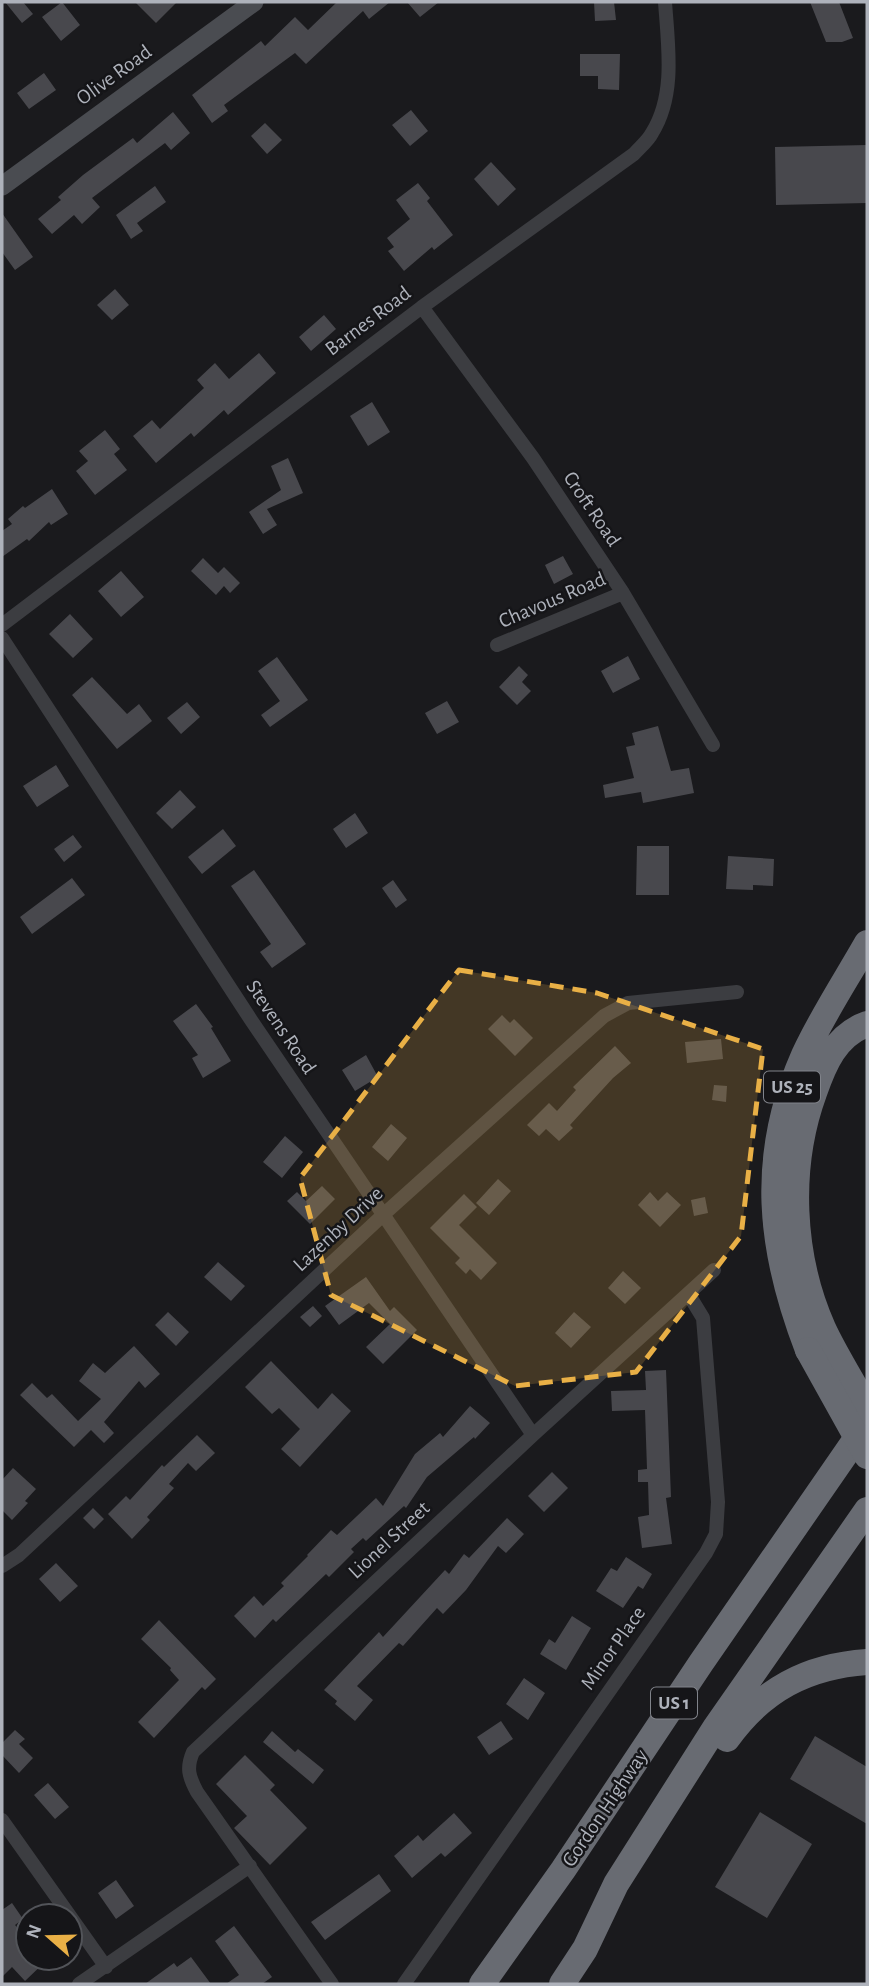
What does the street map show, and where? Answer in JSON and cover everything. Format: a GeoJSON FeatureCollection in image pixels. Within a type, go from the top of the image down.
{"type":"FeatureCollection","features":[{"type":"Feature","properties":{"kind":"highway","name":"US 25"},"geometry":{"type":"LineString","coordinates":[[867,943],[804,1055],[784,1116],[775,1162],[773,1199],[777,1247],[790,1300],[808,1350],[867,1456]]}},
{"type":"Feature","properties":{"kind":"highway"},"geometry":{"type":"LineString","coordinates":[[867,1024],[846,1036],[834,1049],[822,1070],[811,1101],[797,1172],[799,1239],[803,1264],[823,1328],[867,1408]]}},
{"type":"Feature","properties":{"kind":"highway","name":"Gordon Highway"},"geometry":{"type":"LineString","coordinates":[[482,1984],[564,1870],[701,1663],[867,1423]]}},
{"type":"Feature","properties":{"kind":"highway","name":"US 1"},"geometry":{"type":"LineString","coordinates":[[562,1984],[585,1949],[616,1884],[715,1728],[867,1510]]}},
{"type":"Feature","properties":{"kind":"highway"},"geometry":{"type":"LineString","coordinates":[[585,1949],[624,1897],[712,1759],[744,1716],[788,1682],[847,1663],[867,1662]]}},
{"type":"Feature","properties":{"kind":"street","name":"Olive Road"},"geometry":{"type":"LineString","coordinates":[[2,186],[254,2]]}},
{"type":"Feature","properties":{"kind":"street","name":"Barnes Road"},"geometry":{"type":"LineString","coordinates":[[2,625],[422,307],[634,154],[651,135],[665,106],[667,88],[664,2]]}},
{"type":"Feature","properties":{"kind":"street","name":"Croft Road"},"geometry":{"type":"LineString","coordinates":[[422,307],[533,458],[623,593],[713,745]]}},
{"type":"Feature","properties":{"kind":"street","name":"Chavous Road"},"geometry":{"type":"LineString","coordinates":[[497,645],[623,593]]}},
{"type":"Feature","properties":{"kind":"street","name":"Stevens Road"},"geometry":{"type":"LineString","coordinates":[[2,638],[251,1020],[533,1435]]}},
{"type":"Feature","properties":{"kind":"street","name":"Lazenby Drive"},"geometry":{"type":"LineString","coordinates":[[2,1566],[19,1555],[383,1215],[604,1016],[628,1003],[737,992]]}},
{"type":"Feature","properties":{"kind":"street","name":"Lionel Street"},"geometry":{"type":"LineString","coordinates":[[332,1984],[191,1782],[188,1767],[192,1752],[714,1270]]}},
{"type":"Feature","properties":{"kind":"street","name":"Minor Place"},"geometry":{"type":"LineString","coordinates":[[404,1984],[706,1553],[716,1534],[718,1502],[703,1318],[689,1295]]}},
{"type":"Feature","properties":{"kind":"street"},"geometry":{"type":"LineString","coordinates":[[2,1820],[106,1966]]}},
{"type":"Feature","properties":{"kind":"street"},"geometry":{"type":"LineString","coordinates":[[79,1984],[250,1866]]}},
{"type":"Feature","properties":{"kind":"highlighted area"},"geometry":{"type":"Polygon","coordinates":[[[459,970],[597,993],[763,1049],[741,1236],[636,1372],[515,1386],[331,1295],[300,1178],[459,970]]]}},
{"type":"Feature","properties":{"kind":"building"},"geometry":{"type":"Polygon","coordinates":[[[5,2],[23,2],[33,14],[22,23],[5,2]]]}},
{"type":"Feature","properties":{"kind":"building"},"geometry":{"type":"Polygon","coordinates":[[[62,2],[80,25],[61,41],[42,17],[62,2]]]}},
{"type":"Feature","properties":{"kind":"building"},"geometry":{"type":"Polygon","coordinates":[[[135,2],[177,2],[156,23],[135,2]]]}},
{"type":"Feature","properties":{"kind":"building"},"geometry":{"type":"Polygon","coordinates":[[[337,2],[390,2],[369,19],[363,11],[306,64],[295,53],[224,105],[228,111],[212,123],[192,95],[261,41],[265,46],[295,17],[308,30],[337,2]]]}},
{"type":"Feature","properties":{"kind":"building"},"geometry":{"type":"Polygon","coordinates":[[[407,2],[439,2],[420,17],[407,2]]]}},
{"type":"Feature","properties":{"kind":"building"},"geometry":{"type":"Polygon","coordinates":[[[594,2],[614,2],[616,20],[595,21],[594,2]]]}},
{"type":"Feature","properties":{"kind":"building"},"geometry":{"type":"Polygon","coordinates":[[[810,2],[839,2],[853,38],[842,42],[826,42],[810,2]]]}},
{"type":"Feature","properties":{"kind":"building"},"geometry":{"type":"Polygon","coordinates":[[[580,54],[620,54],[619,90],[598,89],[598,76],[580,76],[580,54]]]}},
{"type":"Feature","properties":{"kind":"building"},"geometry":{"type":"Polygon","coordinates":[[[44,73],[56,90],[29,109],[17,93],[44,73]]]}},
{"type":"Feature","properties":{"kind":"building"},"geometry":{"type":"Polygon","coordinates":[[[411,110],[428,131],[410,146],[392,125],[411,110]]]}},
{"type":"Feature","properties":{"kind":"building"},"geometry":{"type":"Polygon","coordinates":[[[173,112],[190,133],[171,150],[165,143],[92,198],[100,207],[82,224],[74,215],[52,234],[38,219],[61,200],[58,197],[83,175],[133,138],[137,143],[173,112]]]}},
{"type":"Feature","properties":{"kind":"building"},"geometry":{"type":"Polygon","coordinates":[[[265,123],[282,140],[267,154],[251,136],[265,123]]]}},
{"type":"Feature","properties":{"kind":"building"},"geometry":{"type":"Polygon","coordinates":[[[867,145],[867,203],[776,205],[775,147],[867,145]]]}},
{"type":"Feature","properties":{"kind":"building"},"geometry":{"type":"Polygon","coordinates":[[[491,162],[516,189],[498,206],[474,179],[491,162]]]}},
{"type":"Feature","properties":{"kind":"building"},"geometry":{"type":"Polygon","coordinates":[[[418,183],[430,198],[427,201],[453,235],[434,250],[432,247],[404,271],[388,251],[394,247],[387,238],[410,219],[396,200],[418,183]]]}},
{"type":"Feature","properties":{"kind":"building"},"geometry":{"type":"Polygon","coordinates":[[[155,186],[166,202],[137,223],[143,231],[131,239],[116,215],[155,186]]]}},
{"type":"Feature","properties":{"kind":"building"},"geometry":{"type":"Polygon","coordinates":[[[2,213],[33,257],[15,270],[2,252],[2,213]]]}},
{"type":"Feature","properties":{"kind":"building"},"geometry":{"type":"Polygon","coordinates":[[[115,289],[129,305],[112,320],[97,305],[115,289]]]}},
{"type":"Feature","properties":{"kind":"building"},"geometry":{"type":"Polygon","coordinates":[[[324,315],[336,329],[311,351],[299,337],[324,315]]]}},
{"type":"Feature","properties":{"kind":"building"},"geometry":{"type":"Polygon","coordinates":[[[259,353],[276,373],[228,415],[224,410],[194,437],[191,433],[156,463],[133,436],[152,420],[160,429],[204,388],[197,380],[215,363],[229,379],[259,353]]]}},
{"type":"Feature","properties":{"kind":"building"},"geometry":{"type":"Polygon","coordinates":[[[372,402],[390,432],[368,446],[350,416],[372,402]]]}},
{"type":"Feature","properties":{"kind":"building"},"geometry":{"type":"Polygon","coordinates":[[[105,430],[120,449],[114,454],[127,470],[95,495],[76,471],[88,461],[79,451],[105,430]]]}},
{"type":"Feature","properties":{"kind":"building"},"geometry":{"type":"Polygon","coordinates":[[[288,458],[303,493],[267,509],[277,525],[263,534],[249,512],[281,490],[271,466],[288,458]]]}},
{"type":"Feature","properties":{"kind":"building"},"geometry":{"type":"Polygon","coordinates":[[[52,489],[68,514],[51,525],[49,522],[29,541],[27,539],[2,557],[2,531],[12,524],[8,519],[23,506],[25,508],[52,489]]]}},
{"type":"Feature","properties":{"kind":"building"},"geometry":{"type":"Polygon","coordinates":[[[563,556],[573,574],[554,584],[545,565],[563,556]]]}},
{"type":"Feature","properties":{"kind":"building"},"geometry":{"type":"Polygon","coordinates":[[[203,558],[218,573],[224,567],[240,583],[230,593],[224,586],[216,595],[191,571],[203,558]]]}},
{"type":"Feature","properties":{"kind":"building"},"geometry":{"type":"Polygon","coordinates":[[[121,571],[144,597],[121,617],[98,591],[121,571]]]}},
{"type":"Feature","properties":{"kind":"building"},"geometry":{"type":"Polygon","coordinates":[[[70,614],[93,639],[73,658],[49,634],[70,614]]]}},
{"type":"Feature","properties":{"kind":"building"},"geometry":{"type":"Polygon","coordinates":[[[628,656],[640,679],[613,693],[601,671],[628,656]]]}},
{"type":"Feature","properties":{"kind":"building"},"geometry":{"type":"Polygon","coordinates":[[[277,657],[308,700],[270,727],[261,715],[280,701],[258,671],[277,657]]]}},
{"type":"Feature","properties":{"kind":"building"},"geometry":{"type":"Polygon","coordinates":[[[519,666],[528,675],[522,682],[531,691],[517,705],[499,687],[519,666]]]}},
{"type":"Feature","properties":{"kind":"building"},"geometry":{"type":"Polygon","coordinates":[[[92,677],[127,714],[139,704],[152,721],[117,749],[72,695],[92,677]]]}},
{"type":"Feature","properties":{"kind":"building"},"geometry":{"type":"Polygon","coordinates":[[[447,701],[459,722],[437,734],[425,713],[447,701]]]}},
{"type":"Feature","properties":{"kind":"building"},"geometry":{"type":"Polygon","coordinates":[[[187,702],[200,717],[181,734],[167,718],[187,702]]]}},
{"type":"Feature","properties":{"kind":"building"},"geometry":{"type":"Polygon","coordinates":[[[658,726],[671,771],[689,768],[694,793],[643,803],[641,792],[605,798],[603,785],[634,778],[626,747],[635,745],[632,733],[658,726]]]}},
{"type":"Feature","properties":{"kind":"building"},"geometry":{"type":"Polygon","coordinates":[[[56,765],[69,786],[37,807],[23,786],[56,765]]]}},
{"type":"Feature","properties":{"kind":"building"},"geometry":{"type":"Polygon","coordinates":[[[180,790],[196,807],[172,829],[156,813],[180,790]]]}},
{"type":"Feature","properties":{"kind":"building"},"geometry":{"type":"Polygon","coordinates":[[[355,813],[368,833],[346,848],[333,829],[355,813]]]}},
{"type":"Feature","properties":{"kind":"building"},"geometry":{"type":"Polygon","coordinates":[[[223,829],[236,846],[202,874],[188,857],[223,829]]]}},
{"type":"Feature","properties":{"kind":"building"},"geometry":{"type":"Polygon","coordinates":[[[73,835],[82,847],[64,862],[54,849],[73,835]]]}},
{"type":"Feature","properties":{"kind":"building"},"geometry":{"type":"Polygon","coordinates":[[[637,846],[669,846],[669,895],[636,895],[637,846]]]}},
{"type":"Feature","properties":{"kind":"building"},"geometry":{"type":"Polygon","coordinates":[[[728,856],[774,859],[773,886],[753,885],[753,890],[726,889],[728,856]]]}},
{"type":"Feature","properties":{"kind":"building"},"geometry":{"type":"Polygon","coordinates":[[[254,870],[306,944],[272,968],[260,952],[271,944],[231,886],[254,870]]]}},
{"type":"Feature","properties":{"kind":"building"},"geometry":{"type":"Polygon","coordinates":[[[72,878],[85,895],[32,934],[20,917],[72,878]]]}},
{"type":"Feature","properties":{"kind":"building"},"geometry":{"type":"Polygon","coordinates":[[[393,880],[407,900],[396,908],[382,888],[393,880]]]}},
{"type":"Feature","properties":{"kind":"building"},"geometry":{"type":"Polygon","coordinates":[[[196,1004],[213,1027],[211,1028],[231,1061],[203,1078],[192,1058],[198,1055],[173,1021],[196,1004]]]}},
{"type":"Feature","properties":{"kind":"building"},"geometry":{"type":"Polygon","coordinates":[[[502,1015],[510,1023],[514,1019],[533,1038],[515,1056],[488,1029],[502,1015]]]}},
{"type":"Feature","properties":{"kind":"building"},"geometry":{"type":"Polygon","coordinates":[[[721,1039],[723,1059],[687,1063],[685,1042],[721,1039]]]}},
{"type":"Feature","properties":{"kind":"building"},"geometry":{"type":"Polygon","coordinates":[[[615,1046],[631,1063],[613,1078],[570,1125],[573,1128],[559,1141],[546,1129],[539,1136],[527,1125],[549,1103],[557,1111],[576,1090],[573,1087],[615,1046]]]}},
{"type":"Feature","properties":{"kind":"building"},"geometry":{"type":"Polygon","coordinates":[[[366,1055],[378,1077],[355,1091],[342,1070],[366,1055]]]}},
{"type":"Feature","properties":{"kind":"building"},"geometry":{"type":"Polygon","coordinates":[[[714,1085],[727,1086],[726,1102],[712,1100],[714,1085]]]}},
{"type":"Feature","properties":{"kind":"building"},"geometry":{"type":"Polygon","coordinates":[[[391,1124],[407,1138],[388,1161],[372,1147],[391,1124]]]}},
{"type":"Feature","properties":{"kind":"building"},"geometry":{"type":"Polygon","coordinates":[[[285,1136],[303,1152],[282,1178],[263,1162],[285,1136]]]}},
{"type":"Feature","properties":{"kind":"building"},"geometry":{"type":"Polygon","coordinates":[[[498,1179],[511,1191],[489,1215],[476,1203],[498,1179]]]}},
{"type":"Feature","properties":{"kind":"building"},"geometry":{"type":"Polygon","coordinates":[[[322,1186],[335,1199],[310,1224],[287,1201],[297,1192],[306,1201],[322,1186]]]}},
{"type":"Feature","properties":{"kind":"building"},"geometry":{"type":"Polygon","coordinates":[[[650,1192],[658,1201],[667,1192],[681,1205],[660,1227],[638,1205],[650,1192]]]}},
{"type":"Feature","properties":{"kind":"building"},"geometry":{"type":"Polygon","coordinates":[[[464,1194],[477,1207],[459,1225],[497,1263],[481,1280],[470,1269],[466,1274],[455,1263],[460,1258],[430,1228],[464,1194]]]}},
{"type":"Feature","properties":{"kind":"building"},"geometry":{"type":"Polygon","coordinates":[[[705,1197],[708,1213],[694,1216],[691,1200],[705,1197]]]}},
{"type":"Feature","properties":{"kind":"building"},"geometry":{"type":"Polygon","coordinates":[[[218,1262],[245,1286],[231,1301],[204,1277],[218,1262]]]}},
{"type":"Feature","properties":{"kind":"building"},"geometry":{"type":"Polygon","coordinates":[[[623,1271],[641,1288],[625,1304],[608,1288],[623,1271]]]}},
{"type":"Feature","properties":{"kind":"building"},"geometry":{"type":"Polygon","coordinates":[[[366,1277],[390,1311],[394,1307],[417,1330],[383,1364],[366,1347],[390,1324],[369,1303],[339,1325],[325,1306],[366,1277]]]}},
{"type":"Feature","properties":{"kind":"building"},"geometry":{"type":"Polygon","coordinates":[[[313,1306],[322,1316],[310,1327],[300,1317],[313,1306]]]}},
{"type":"Feature","properties":{"kind":"building"},"geometry":{"type":"Polygon","coordinates":[[[168,1312],[189,1332],[176,1346],[155,1325],[168,1312]]]}},
{"type":"Feature","properties":{"kind":"building"},"geometry":{"type":"Polygon","coordinates":[[[574,1312],[591,1327],[571,1348],[555,1333],[574,1312]]]}},
{"type":"Feature","properties":{"kind":"building"},"geometry":{"type":"Polygon","coordinates":[[[134,1346],[160,1374],[145,1388],[139,1381],[104,1422],[114,1433],[104,1443],[91,1430],[74,1447],[20,1395],[32,1383],[47,1398],[52,1394],[78,1421],[101,1399],[79,1381],[93,1363],[105,1373],[134,1346]]]}},
{"type":"Feature","properties":{"kind":"building"},"geometry":{"type":"Polygon","coordinates":[[[271,1361],[318,1409],[332,1393],[351,1411],[300,1467],[281,1449],[300,1429],[279,1408],[272,1414],[245,1387],[271,1361]]]}},
{"type":"Feature","properties":{"kind":"building"},"geometry":{"type":"Polygon","coordinates":[[[666,1370],[671,1497],[666,1498],[672,1544],[642,1548],[638,1517],[649,1515],[648,1482],[638,1482],[638,1470],[647,1469],[645,1410],[612,1411],[611,1391],[646,1390],[645,1371],[666,1370]]]}},
{"type":"Feature","properties":{"kind":"building"},"geometry":{"type":"Polygon","coordinates":[[[470,1406],[490,1423],[475,1439],[474,1437],[427,1477],[406,1508],[404,1506],[366,1541],[363,1538],[351,1549],[354,1552],[329,1577],[326,1574],[276,1622],[273,1619],[255,1638],[234,1616],[254,1596],[263,1606],[284,1586],[281,1583],[331,1530],[337,1535],[376,1498],[383,1506],[415,1454],[440,1433],[443,1437],[470,1406]]]}},
{"type":"Feature","properties":{"kind":"building"},"geometry":{"type":"Polygon","coordinates":[[[197,1435],[215,1453],[196,1471],[188,1463],[169,1484],[174,1488],[147,1517],[150,1520],[132,1539],[108,1514],[126,1496],[130,1500],[162,1465],[164,1467],[197,1435]]]}},
{"type":"Feature","properties":{"kind":"building"},"geometry":{"type":"Polygon","coordinates":[[[13,1468],[36,1489],[25,1501],[28,1503],[12,1520],[2,1510],[2,1480],[13,1468]]]}},
{"type":"Feature","properties":{"kind":"building"},"geometry":{"type":"Polygon","coordinates":[[[552,1472],[568,1488],[544,1512],[528,1496],[552,1472]]]}},
{"type":"Feature","properties":{"kind":"building"},"geometry":{"type":"Polygon","coordinates":[[[93,1508],[104,1519],[94,1529],[83,1518],[93,1508]]]}},
{"type":"Feature","properties":{"kind":"building"},"geometry":{"type":"Polygon","coordinates":[[[507,1518],[524,1534],[506,1553],[498,1546],[466,1590],[443,1614],[437,1608],[403,1646],[399,1643],[357,1686],[373,1700],[355,1721],[335,1704],[337,1701],[324,1690],[379,1632],[383,1637],[445,1570],[449,1574],[464,1554],[469,1558],[507,1518]]]}},
{"type":"Feature","properties":{"kind":"building"},"geometry":{"type":"Polygon","coordinates":[[[626,1557],[652,1574],[643,1589],[638,1586],[623,1608],[596,1591],[611,1568],[617,1571],[626,1557]]]}},
{"type":"Feature","properties":{"kind":"building"},"geometry":{"type":"Polygon","coordinates":[[[56,1563],[78,1586],[60,1602],[39,1579],[56,1563]]]}},
{"type":"Feature","properties":{"kind":"building"},"geometry":{"type":"Polygon","coordinates":[[[572,1616],[591,1628],[566,1670],[540,1654],[549,1639],[555,1643],[572,1616]]]}},
{"type":"Feature","properties":{"kind":"building"},"geometry":{"type":"Polygon","coordinates":[[[159,1620],[216,1679],[205,1690],[202,1687],[154,1738],[138,1722],[179,1680],[171,1668],[141,1639],[159,1620]]]}},
{"type":"Feature","properties":{"kind":"building"},"geometry":{"type":"Polygon","coordinates":[[[524,1678],[545,1693],[528,1720],[506,1704],[524,1678]]]}},
{"type":"Feature","properties":{"kind":"building"},"geometry":{"type":"Polygon","coordinates":[[[501,1721],[513,1739],[489,1755],[477,1737],[501,1721]]]}},
{"type":"Feature","properties":{"kind":"building"},"geometry":{"type":"Polygon","coordinates":[[[15,1730],[25,1739],[19,1744],[33,1758],[19,1773],[2,1755],[2,1743],[15,1730]]]}},
{"type":"Feature","properties":{"kind":"building"},"geometry":{"type":"Polygon","coordinates":[[[272,1731],[295,1752],[298,1749],[324,1770],[313,1784],[263,1742],[272,1731]]]}},
{"type":"Feature","properties":{"kind":"building"},"geometry":{"type":"Polygon","coordinates":[[[815,1736],[867,1767],[867,1824],[790,1779],[815,1736]]]}},
{"type":"Feature","properties":{"kind":"building"},"geometry":{"type":"Polygon","coordinates":[[[245,1755],[275,1785],[270,1790],[307,1828],[270,1865],[234,1828],[247,1816],[216,1784],[245,1755]]]}},
{"type":"Feature","properties":{"kind":"building"},"geometry":{"type":"Polygon","coordinates":[[[48,1783],[69,1807],[55,1819],[34,1795],[48,1783]]]}},
{"type":"Feature","properties":{"kind":"building"},"geometry":{"type":"Polygon","coordinates":[[[760,1812],[812,1844],[767,1918],[715,1887],[760,1812]]]}},
{"type":"Feature","properties":{"kind":"building"},"geometry":{"type":"Polygon","coordinates":[[[454,1813],[472,1833],[445,1857],[441,1853],[412,1878],[394,1856],[418,1835],[423,1841],[454,1813]]]}},
{"type":"Feature","properties":{"kind":"building"},"geometry":{"type":"Polygon","coordinates":[[[379,1874],[391,1891],[325,1940],[311,1922],[379,1874]]]}},
{"type":"Feature","properties":{"kind":"building"},"geometry":{"type":"Polygon","coordinates":[[[116,1880],[134,1906],[116,1919],[98,1893],[116,1880]]]}},
{"type":"Feature","properties":{"kind":"building"},"geometry":{"type":"Polygon","coordinates":[[[12,1903],[14,1906],[14,1969],[12,1967],[2,1977],[2,1910],[12,1903]]]}},
{"type":"Feature","properties":{"kind":"building"},"geometry":{"type":"Polygon","coordinates":[[[234,1926],[272,1977],[262,1984],[226,1984],[239,1975],[215,1941],[234,1926]]]}},
{"type":"Feature","properties":{"kind":"building"},"geometry":{"type":"Polygon","coordinates":[[[191,1957],[211,1984],[145,1984],[174,1963],[177,1967],[191,1957]]]}},
{"type":"Feature","properties":{"kind":"building"},"geometry":{"type":"Polygon","coordinates":[[[17,1972],[34,1972],[25,1981],[17,1972]]]}}]}
